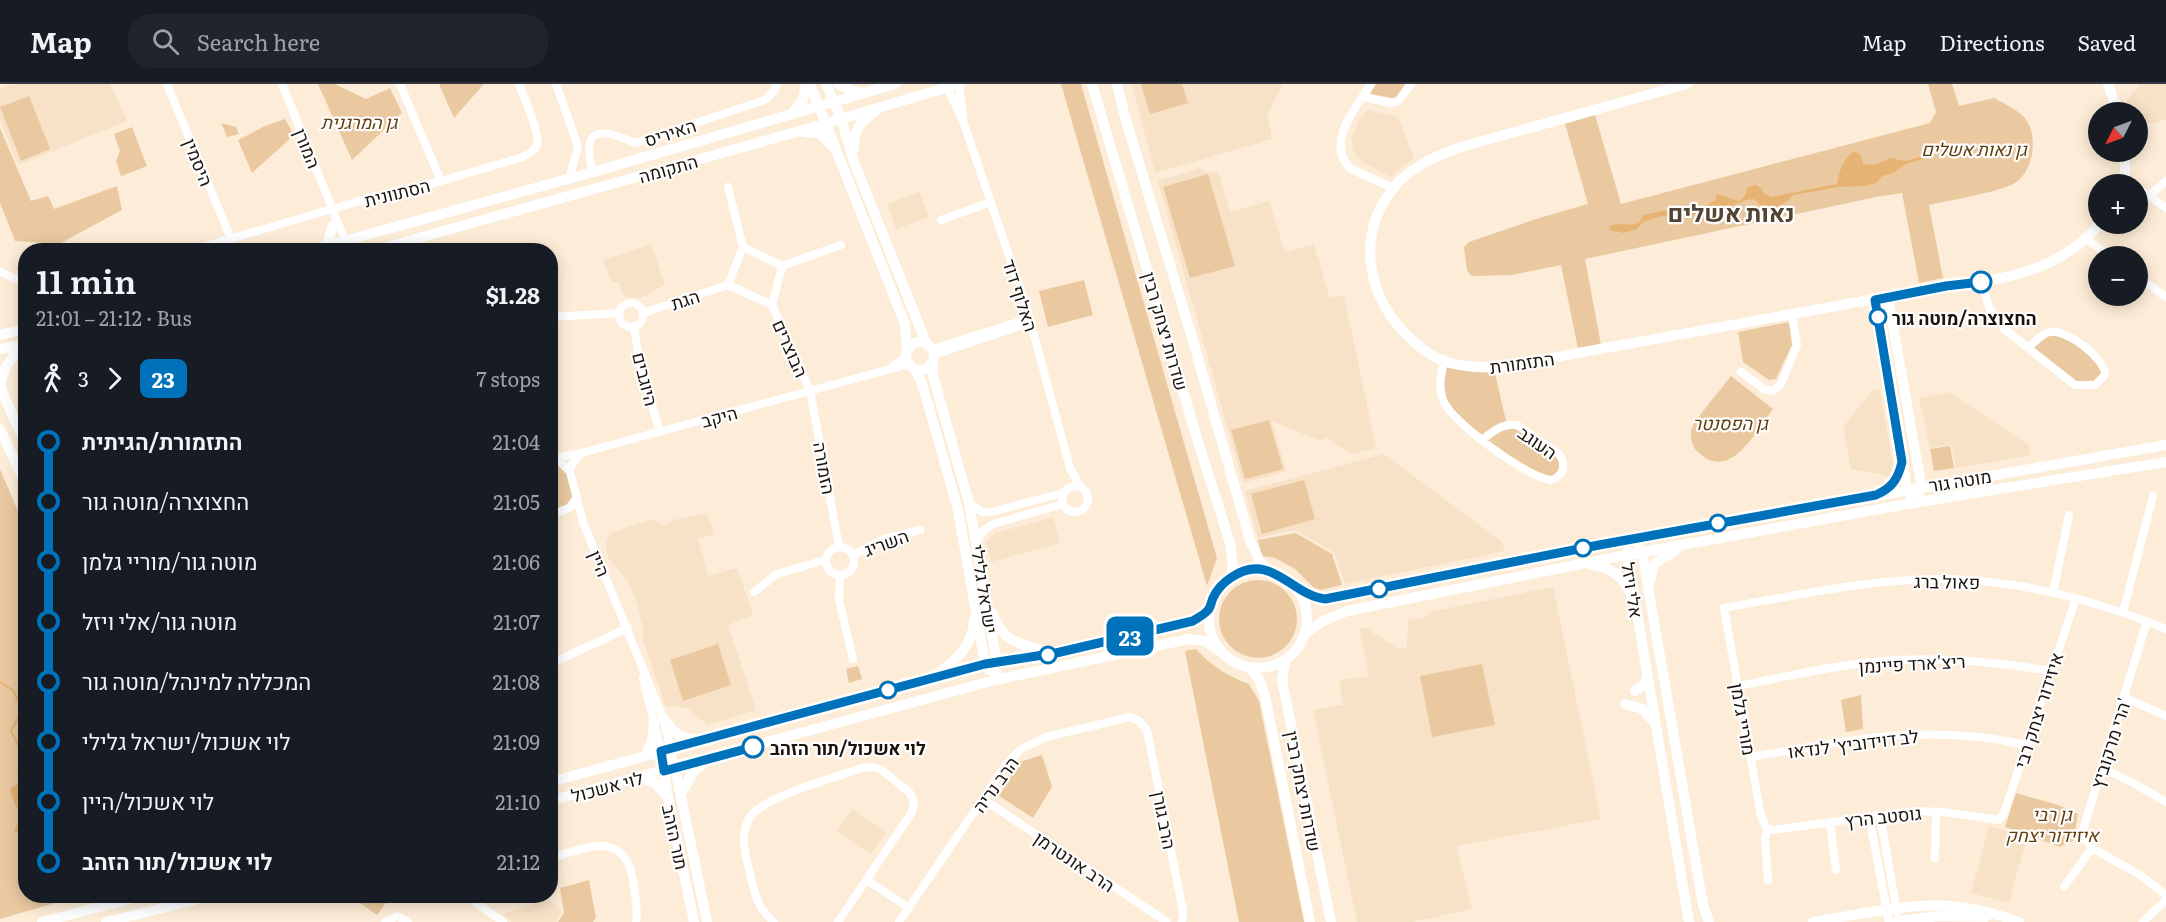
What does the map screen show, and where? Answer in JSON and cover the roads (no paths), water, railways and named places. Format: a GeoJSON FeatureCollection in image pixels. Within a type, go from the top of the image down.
{"type":"FeatureCollection","features":[{"type":"Feature","properties":{"kind":"street","name":"היסמין"},"geometry":{"type":"LineString","coordinates":[[167,84],[231,239]]}},
{"type":"Feature","properties":{"kind":"street","name":"המורן"},"geometry":{"type":"LineString","coordinates":[[282,84],[333,211],[342,243]]}},
{"type":"Feature","properties":{"kind":"street"},"geometry":{"type":"LineString","coordinates":[[400,84],[441,181]]}},
{"type":"Feature","properties":{"kind":"street","name":"הסתוונית"},"geometry":{"type":"LineString","coordinates":[[217,243],[523,157],[537,146],[536,135],[519,84]]}},
{"type":"Feature","properties":{"kind":"street"},"geometry":{"type":"LineString","coordinates":[[556,84],[578,146],[569,179]]}},
{"type":"Feature","properties":{"kind":"street","name":"האיריס"},"geometry":{"type":"LineString","coordinates":[[593,172],[588,148],[592,137],[600,132],[614,134],[635,143],[765,100],[777,84]]}},
{"type":"Feature","properties":{"kind":"street"},"geometry":{"type":"LineString","coordinates":[[791,115],[803,100],[808,84]]}},
{"type":"Feature","properties":{"kind":"street","name":"ישראל גלילי"},"geometry":{"type":"LineString","coordinates":[[808,84],[840,156],[905,324],[909,360],[921,381],[958,510],[975,605],[995,680]]}},
{"type":"Feature","properties":{"kind":"street","name":"ישראל גלילי"},"geometry":{"type":"LineString","coordinates":[[826,84],[841,118],[854,162],[931,352],[933,376],[969,503],[977,541],[991,664]]}},
{"type":"Feature","properties":{"kind":"street"},"geometry":{"type":"LineString","coordinates":[[838,84],[861,93],[873,91]]}},
{"type":"Feature","properties":{"kind":"street","name":"התקומה"},"geometry":{"type":"LineString","coordinates":[[353,243],[895,84]]}},
{"type":"Feature","properties":{"kind":"street","name":"התקומה"},"geometry":{"type":"LineString","coordinates":[[401,243],[959,84]]}},
{"type":"Feature","properties":{"kind":"street","name":"האלוף דוד"},"geometry":{"type":"LineString","coordinates":[[959,84],[964,124]]}},
{"type":"Feature","properties":{"kind":"street","name":"שדרות יצחק רבין"},"geometry":{"type":"LineString","coordinates":[[1092,84],[1230,543],[1233,567],[1229,579]]}},
{"type":"Feature","properties":{"kind":"street","name":"שדרות יצחק רבין"},"geometry":{"type":"LineString","coordinates":[[1117,84],[1191,334],[1234,490],[1254,552],[1269,572]]}},
{"type":"Feature","properties":{"kind":"street"},"geometry":{"type":"LineString","coordinates":[[1371,84],[1345,125],[1340,139],[1342,156],[1346,165],[1359,174],[1393,188]]}},
{"type":"Feature","properties":{"kind":"street"},"geometry":{"type":"LineString","coordinates":[[1363,97],[1392,103],[1398,101],[1410,84]]}},
{"type":"Feature","properties":{"kind":"street","name":"התזמורת"},"geometry":{"type":"LineString","coordinates":[[1687,84],[1435,156],[1407,175],[1393,188],[1383,205],[1372,234],[1370,251],[1375,285],[1392,320],[1427,352],[1444,361],[1467,367],[1512,365],[2018,275],[2042,267],[2091,234]]}},
{"type":"Feature","properties":{"kind":"street"},"geometry":{"type":"LineString","coordinates":[[2108,84],[2114,102]]}},
{"type":"Feature","properties":{"kind":"street","name":"האלוף דוד"},"geometry":{"type":"LineString","coordinates":[[947,86],[964,124],[991,202],[1030,320],[1070,468],[1080,486]]}},
{"type":"Feature","properties":{"kind":"street"},"geometry":{"type":"LineString","coordinates":[[854,162],[855,132],[866,117],[885,105]]}},
{"type":"Feature","properties":{"kind":"street"},"geometry":{"type":"LineString","coordinates":[[800,131],[819,133],[827,139],[840,156]]}},
{"type":"Feature","properties":{"kind":"street"},"geometry":{"type":"LineString","coordinates":[[2166,182],[2150,195],[2166,208]]}},
{"type":"Feature","properties":{"kind":"street"},"geometry":{"type":"LineString","coordinates":[[729,187],[743,247],[728,285],[772,305],[782,266]]}},
{"type":"Feature","properties":{"kind":"street"},"geometry":{"type":"LineString","coordinates":[[941,220],[991,202]]}},
{"type":"Feature","properties":{"kind":"street","name":"המורן"},"geometry":{"type":"LineString","coordinates":[[333,211],[333,225],[342,243]]}},
{"type":"Feature","properties":{"kind":"street"},"geometry":{"type":"LineString","coordinates":[[326,243],[333,225]]}},
{"type":"Feature","properties":{"kind":"street"},"geometry":{"type":"LineString","coordinates":[[2086,239],[2096,246]]}},
{"type":"Feature","properties":{"kind":"street"},"geometry":{"type":"LineString","coordinates":[[743,247],[782,266],[841,245]]}},
{"type":"Feature","properties":{"kind":"street"},"geometry":{"type":"LineString","coordinates":[[0,272],[18,280]]}},
{"type":"Feature","properties":{"kind":"street"},"geometry":{"type":"LineString","coordinates":[[1981,282],[1994,318],[2004,329],[2074,385],[2095,386],[2105,375],[2103,364],[2099,359],[2068,335],[2058,331],[2047,332],[2028,348]]}},
{"type":"Feature","properties":{"kind":"street"},"geometry":{"type":"LineString","coordinates":[[2148,284],[2166,297]]}},
{"type":"Feature","properties":{"kind":"street","name":"הגת"},"geometry":{"type":"LineString","coordinates":[[643,313],[728,285]]}},
{"type":"Feature","properties":{"kind":"street"},"geometry":{"type":"LineString","coordinates":[[1888,298],[1922,486],[1917,502]]}},
{"type":"Feature","properties":{"kind":"street"},"geometry":{"type":"LineString","coordinates":[[1875,300],[1907,489],[1917,502]]}},
{"type":"Feature","properties":{"kind":"street"},"geometry":{"type":"LineString","coordinates":[[633,303],[643,313],[642,320],[634,326],[623,324],[620,313],[623,306],[633,303]]}},
{"type":"Feature","properties":{"kind":"street","name":"הבוצרים"},"geometry":{"type":"LineString","coordinates":[[772,305],[810,391]]}},
{"type":"Feature","properties":{"kind":"street"},"geometry":{"type":"LineString","coordinates":[[558,317],[620,313]]}},
{"type":"Feature","properties":{"kind":"street"},"geometry":{"type":"LineString","coordinates":[[1741,372],[1764,389],[1773,391],[1781,384],[1797,345],[1792,315]]}},
{"type":"Feature","properties":{"kind":"street"},"geometry":{"type":"LineString","coordinates":[[931,352],[926,369],[909,360],[914,344],[931,352],[1012,329],[1030,320]]}},
{"type":"Feature","properties":{"kind":"street","name":"היוגבים"},"geometry":{"type":"LineString","coordinates":[[634,326],[640,365],[660,432]]}},
{"type":"Feature","properties":{"kind":"street"},"geometry":{"type":"LineString","coordinates":[[0,349],[18,346]]}},
{"type":"Feature","properties":{"kind":"street"},"geometry":{"type":"LineString","coordinates":[[18,353],[7,363],[0,387],[18,427]]}},
{"type":"Feature","properties":{"kind":"street","name":"היקב"},"geometry":{"type":"LineString","coordinates":[[558,458],[886,370],[909,360]]}},
{"type":"Feature","properties":{"kind":"street","name":"העוגב"},"geometry":{"type":"LineString","coordinates":[[1444,361],[1441,377],[1442,399],[1461,425],[1482,440],[1544,480],[1557,478],[1564,468],[1562,458],[1558,453],[1517,425],[1509,424],[1496,429],[1482,440]]}},
{"type":"Feature","properties":{"kind":"street","name":"הזמורה"},"geometry":{"type":"LineString","coordinates":[[810,391],[839,546]]}},
{"type":"Feature","properties":{"kind":"street"},"geometry":{"type":"LineString","coordinates":[[0,429],[18,467]]}},
{"type":"Feature","properties":{"kind":"street","name":"מוטה גור"},"geometry":{"type":"LineString","coordinates":[[1297,588],[1314,598],[1325,599],[1632,539],[1922,486],[2166,445]]}},
{"type":"Feature","properties":{"kind":"street"},"geometry":{"type":"LineString","coordinates":[[570,472],[571,466],[581,453]]}},
{"type":"Feature","properties":{"kind":"street"},"geometry":{"type":"LineString","coordinates":[[558,461],[570,472]]}},
{"type":"Feature","properties":{"kind":"street"},"geometry":{"type":"LineString","coordinates":[[1876,495],[1888,490],[1894,483],[1902,462]]}},
{"type":"Feature","properties":{"kind":"street"},"geometry":{"type":"LineString","coordinates":[[1917,462],[1931,478],[1949,482]]}},
{"type":"Feature","properties":{"kind":"street","name":"מוטה גור"},"geometry":{"type":"LineString","coordinates":[[1304,635],[1323,621],[1347,611],[1642,552],[1917,502],[2166,462]]}},
{"type":"Feature","properties":{"kind":"street","name":"האלוף דוד"},"geometry":{"type":"LineString","coordinates":[[1065,490],[1070,468]]}},
{"type":"Feature","properties":{"kind":"street","name":"היין"},"geometry":{"type":"LineString","coordinates":[[570,472],[583,522],[637,650],[666,750],[675,768]]}},
{"type":"Feature","properties":{"kind":"street"},"geometry":{"type":"LineString","coordinates":[[969,503],[982,512],[991,513],[1080,486],[1088,497],[1083,509],[1071,512],[1063,504]]}},
{"type":"Feature","properties":{"kind":"street"},"geometry":{"type":"LineString","coordinates":[[1063,504],[1065,490]]}},
{"type":"Feature","properties":{"kind":"street"},"geometry":{"type":"LineString","coordinates":[[2123,612],[2153,496]]}},
{"type":"Feature","properties":{"kind":"street"},"geometry":{"type":"LineString","coordinates":[[558,513],[569,508],[576,499]]}},
{"type":"Feature","properties":{"kind":"street"},"geometry":{"type":"LineString","coordinates":[[977,541],[984,530],[993,524],[1063,504]]}},
{"type":"Feature","properties":{"kind":"street"},"geometry":{"type":"LineString","coordinates":[[563,512],[576,516],[583,522]]}},
{"type":"Feature","properties":{"kind":"street"},"geometry":{"type":"LineString","coordinates":[[2053,592],[2069,515]]}},
{"type":"Feature","properties":{"kind":"street","name":"השריג"},"geometry":{"type":"LineString","coordinates":[[853,555],[884,539],[920,530]]}},
{"type":"Feature","properties":{"kind":"street","name":"אלי ויזל"},"geometry":{"type":"LineString","coordinates":[[1632,539],[1642,552],[1703,905],[1709,922]]}},
{"type":"Feature","properties":{"kind":"street","name":"אלי ויזל"},"geometry":{"type":"LineString","coordinates":[[1632,539],[1627,555],[1689,922]]}},
{"type":"Feature","properties":{"kind":"street"},"geometry":{"type":"LineString","coordinates":[[1650,597],[1650,576],[1654,564],[1687,544]]}},
{"type":"Feature","properties":{"kind":"street"},"geometry":{"type":"LineString","coordinates":[[839,546],[845,547],[853,555],[852,569],[844,575],[829,571],[825,560],[829,550],[839,546]]}},
{"type":"Feature","properties":{"kind":"street"},"geometry":{"type":"LineString","coordinates":[[754,592],[777,574],[825,560]]}},
{"type":"Feature","properties":{"kind":"street"},"geometry":{"type":"LineString","coordinates":[[1582,564],[1601,566],[1616,573],[1629,589],[1635,605]]}},
{"type":"Feature","properties":{"kind":"street"},"geometry":{"type":"LineString","coordinates":[[1248,571],[1269,572],[1288,580],[1297,588],[1304,601],[1307,615],[1304,635],[1301,644],[1286,660],[1276,666],[1250,668],[1230,661],[1220,651],[1210,632],[1209,610],[1216,591],[1229,579],[1248,571]]}},
{"type":"Feature","properties":{"kind":"street"},"geometry":{"type":"LineString","coordinates":[[840,575],[839,600],[853,659]]}},
{"type":"Feature","properties":{"kind":"street","name":"פאול ברג"},"geometry":{"type":"LineString","coordinates":[[1724,608],[1826,590],[1912,580],[1979,581],[2053,592],[2123,612],[2166,629]]}},
{"type":"Feature","properties":{"kind":"street"},"geometry":{"type":"LineString","coordinates":[[983,584],[994,618],[1008,638],[1027,647],[1056,653]]}},
{"type":"Feature","properties":{"kind":"street","name":"איזידור יצחק רבי"},"geometry":{"type":"LineString","coordinates":[[1999,820],[2004,813],[2076,598]]}},
{"type":"Feature","properties":{"kind":"street"},"geometry":{"type":"LineString","coordinates":[[931,678],[955,660],[967,645],[972,632],[975,605]]}},
{"type":"Feature","properties":{"kind":"street","name":"מוריי גלמן"},"geometry":{"type":"LineString","coordinates":[[1724,608],[1761,816],[1767,829],[1765,839],[1768,880]]}},
{"type":"Feature","properties":{"kind":"street","name":"לוי אשכול"},"geometry":{"type":"LineString","coordinates":[[558,780],[931,678],[991,664],[1056,653],[1193,621],[1209,610]]}},
{"type":"Feature","properties":{"kind":"street","name":"הרי מרקוביץ'"},"geometry":{"type":"LineString","coordinates":[[2092,848],[2084,837],[2084,830],[2147,621]]}},
{"type":"Feature","properties":{"kind":"street"},"geometry":{"type":"LineString","coordinates":[[558,660],[628,628]]}},
{"type":"Feature","properties":{"kind":"street","name":"לוי אשכול"},"geometry":{"type":"LineString","coordinates":[[558,799],[995,680],[1189,639],[1206,641],[1220,651]]}},
{"type":"Feature","properties":{"kind":"street","name":"ריצ'ארד פיינמן"},"geometry":{"type":"LineString","coordinates":[[1738,686],[1851,665],[1911,659],[1976,660],[2051,671]]}},
{"type":"Feature","properties":{"kind":"street","name":"שדרות יצחק רבין"},"geometry":{"type":"LineString","coordinates":[[1286,660],[1282,680],[1331,922]]}},
{"type":"Feature","properties":{"kind":"street","name":"שדרות יצחק רבין"},"geometry":{"type":"LineString","coordinates":[[1250,668],[1259,679],[1265,696],[1310,922]]}},
{"type":"Feature","properties":{"kind":"street"},"geometry":{"type":"LineString","coordinates":[[1635,691],[1644,685],[1647,678]]}},
{"type":"Feature","properties":{"kind":"street"},"geometry":{"type":"LineString","coordinates":[[2124,698],[2166,716]]}},
{"type":"Feature","properties":{"kind":"street"},"geometry":{"type":"LineString","coordinates":[[1625,704],[1643,709],[1655,724]]}},
{"type":"Feature","properties":{"kind":"street","name":"הרב נריה"},"geometry":{"type":"LineString","coordinates":[[899,922],[1008,762],[1021,749],[1046,736],[1130,717],[1139,721]]}},
{"type":"Feature","properties":{"kind":"street"},"geometry":{"type":"LineString","coordinates":[[645,756],[659,721],[676,735],[702,740]]}},
{"type":"Feature","properties":{"kind":"street","name":"הרב גורן"},"geometry":{"type":"LineString","coordinates":[[1139,721],[1147,730],[1183,911],[1182,922]]}},
{"type":"Feature","properties":{"kind":"street","name":"לב דוידוביץ' לנדאו"},"geometry":{"type":"LineString","coordinates":[[1751,757],[1901,734],[1980,736],[2026,745]]}},
{"type":"Feature","properties":{"kind":"street","name":"תור הזהב"},"geometry":{"type":"LineString","coordinates":[[666,750],[664,771],[668,797],[694,922]]}},
{"type":"Feature","properties":{"kind":"street"},"geometry":{"type":"LineString","coordinates":[[681,795],[693,772],[710,759]]}},
{"type":"Feature","properties":{"kind":"street"},"geometry":{"type":"LineString","coordinates":[[774,922],[758,905],[751,878],[744,848],[744,832],[749,818],[759,807],[773,800],[862,768],[873,767],[882,770],[910,792],[914,802],[912,812],[838,922]]}},
{"type":"Feature","properties":{"kind":"street","name":"תור הזהב"},"geometry":{"type":"LineString","coordinates":[[675,768],[706,922]]}},
{"type":"Feature","properties":{"kind":"street"},"geometry":{"type":"LineString","coordinates":[[2102,768],[2166,802]]}},
{"type":"Feature","properties":{"kind":"street"},"geometry":{"type":"LineString","coordinates":[[638,777],[655,783],[668,797]]}},
{"type":"Feature","properties":{"kind":"street","name":"הרב אונטרמן"},"geometry":{"type":"LineString","coordinates":[[983,799],[1167,922]]}},
{"type":"Feature","properties":{"kind":"street","name":"גוסטב הרץ"},"geometry":{"type":"LineString","coordinates":[[1767,829],[1914,811],[1999,820]]}},
{"type":"Feature","properties":{"kind":"street"},"geometry":{"type":"LineString","coordinates":[[1935,858],[1936,812]]}},
{"type":"Feature","properties":{"kind":"street"},"geometry":{"type":"LineString","coordinates":[[1880,814],[1894,922],[1939,916],[2017,922]]}},
{"type":"Feature","properties":{"kind":"street"},"geometry":{"type":"LineString","coordinates":[[1869,816],[1892,909]]}},
{"type":"Feature","properties":{"kind":"street"},"geometry":{"type":"LineString","coordinates":[[1830,822],[1836,870]]}},
{"type":"Feature","properties":{"kind":"street"},"geometry":{"type":"LineString","coordinates":[[558,856],[599,846],[618,852],[629,863],[633,876],[636,922]]}},
{"type":"Feature","properties":{"kind":"street"},"geometry":{"type":"LineString","coordinates":[[2064,886],[2092,848],[2140,875],[2166,897],[2143,922]]}},
{"type":"Feature","properties":{"kind":"street"},"geometry":{"type":"LineString","coordinates":[[867,880],[909,908]]}},
{"type":"Feature","properties":{"kind":"street"},"geometry":{"type":"LineString","coordinates":[[42,922],[110,903]]}},
{"type":"Feature","properties":{"kind":"street"},"geometry":{"type":"LineString","coordinates":[[106,922],[179,903]]}},
{"type":"Feature","properties":{"kind":"street"},"geometry":{"type":"LineString","coordinates":[[476,903],[503,922]]}},
{"type":"Feature","properties":{"kind":"street"},"geometry":{"type":"LineString","coordinates":[[1813,922],[1892,909],[1952,906],[1982,910],[2017,922]]}},
{"type":"Feature","properties":{"kind":"street"},"geometry":{"type":"LineString","coordinates":[[385,922],[397,916],[408,922]]}},
{"type":"Feature","properties":{"kind":"waterway"},"geometry":{"type":"LineString","coordinates":[[0,682],[14,691],[18,701]]}},
{"type":"Feature","properties":{"kind":"waterway"},"geometry":{"type":"LineString","coordinates":[[18,718],[11,731],[18,745]]}},
{"type":"Feature","properties":{"kind":"place","name":"החצוצרה/מוטה גור"},"geometry":{"type":"Point","coordinates":[1878,317]}},
{"type":"Feature","properties":{"kind":"place","name":"לוי אשכול/תור הזהב"},"geometry":{"type":"Point","coordinates":[753,747]}},
{"type":"Feature","properties":{"kind":"district","name":"נאות אשלים"},"geometry":{"type":"Point","coordinates":[1731,211]}},
{"type":"Feature","properties":{"kind":"park label","name":"גן המרגנית"},"geometry":{"type":"Point","coordinates":[359,121]}},
{"type":"Feature","properties":{"kind":"park label","name":"גן נאות אשלים"},"geometry":{"type":"Point","coordinates":[1974,148]}},
{"type":"Feature","properties":{"kind":"park label","name":"גן הפסנטר"},"geometry":{"type":"Point","coordinates":[1730,422]}},
{"type":"Feature","properties":{"kind":"park label","name":"גן רבי איזידור יצחק"},"geometry":{"type":"Point","coordinates":[2052,823]}}]}
